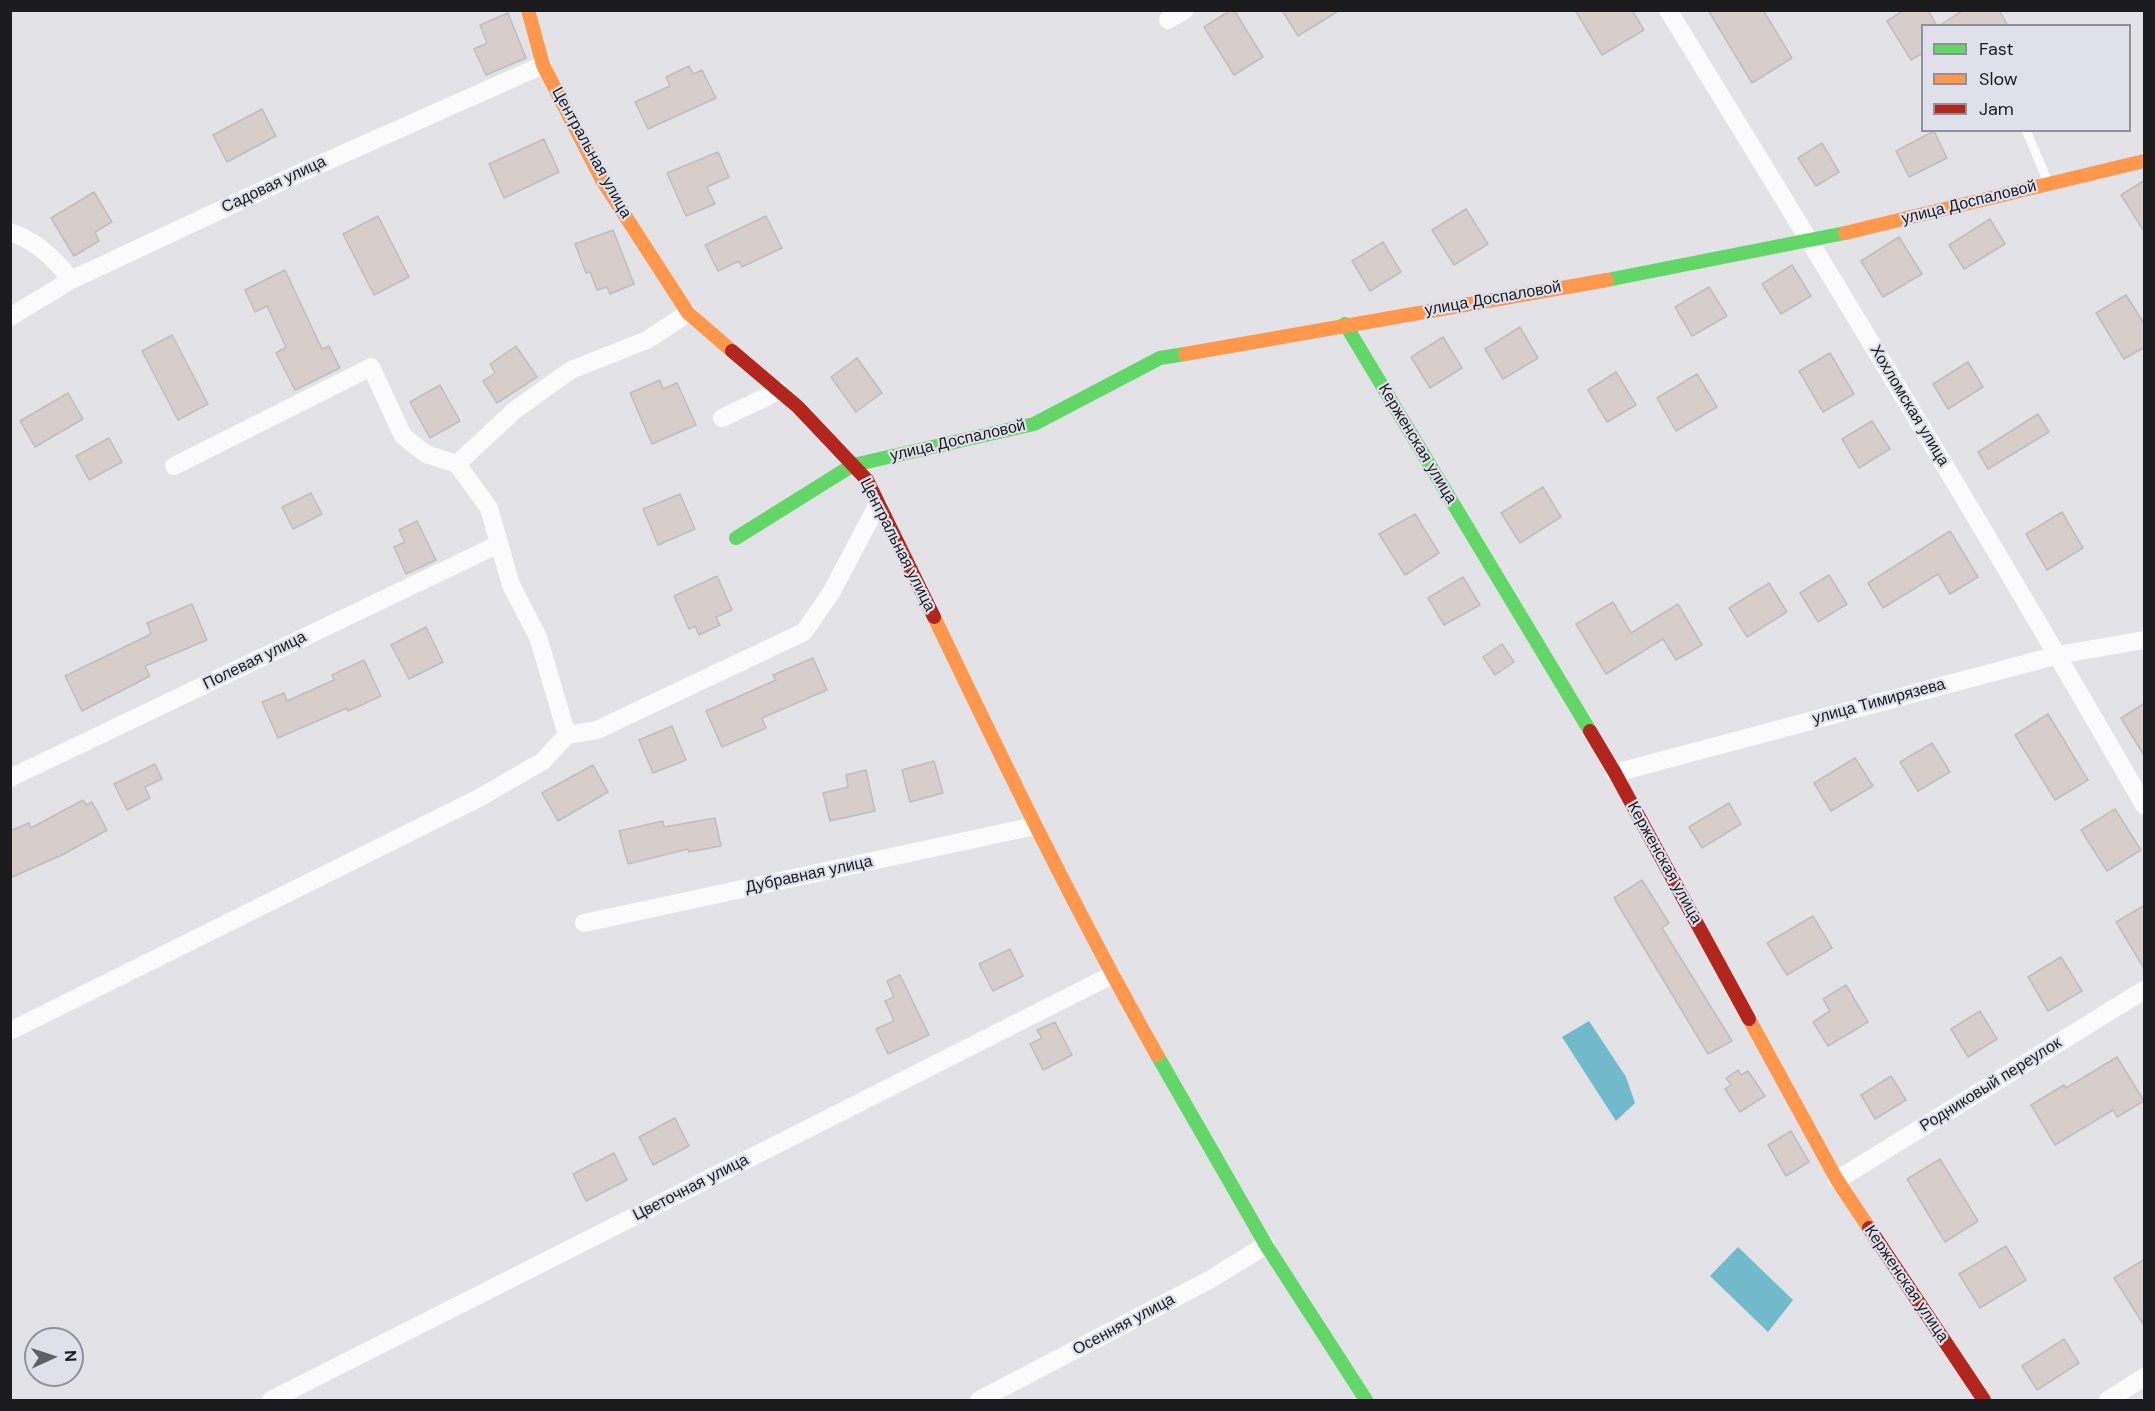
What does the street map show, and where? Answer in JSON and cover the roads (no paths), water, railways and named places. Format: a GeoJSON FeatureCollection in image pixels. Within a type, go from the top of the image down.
{"type":"FeatureCollection","features":[{"type":"Feature","properties":{"kind":"street","name":"Центральная улица"},"geometry":{"type":"LineString","coordinates":[[528,10],[543,65],[602,180],[688,314],[798,407],[867,480],[1035,826],[1112,975],[1266,1245],[1366,1401]]}},
{"type":"Feature","properties":{"kind":"street"},"geometry":{"type":"LineString","coordinates":[[1168,20],[1185,10]]}},
{"type":"Feature","properties":{"kind":"street","name":"Хохломская улица"},"geometry":{"type":"LineString","coordinates":[[1668,10],[1811,241],[2145,805]]}},
{"type":"Feature","properties":{"kind":"street","name":"Садовая улица"},"geometry":{"type":"LineString","coordinates":[[10,317],[71,280],[289,178],[543,65]]}},
{"type":"Feature","properties":{"kind":"street","name":"улица Доспаловой"},"geometry":{"type":"LineString","coordinates":[[736,538],[853,465],[1034,424],[1160,358],[1623,277],[1811,241],[2145,161]]}},
{"type":"Feature","properties":{"kind":"street"},"geometry":{"type":"LineString","coordinates":[[10,232],[18,234],[56,260],[71,280]]}},
{"type":"Feature","properties":{"kind":"street"},"geometry":{"type":"LineString","coordinates":[[457,464],[515,410],[571,370],[646,340],[688,314]]}},
{"type":"Feature","properties":{"kind":"street","name":"Керженская улица"},"geometry":{"type":"LineString","coordinates":[[1345,324],[1615,772],[1837,1180],[1984,1401]]}},
{"type":"Feature","properties":{"kind":"street"},"geometry":{"type":"LineString","coordinates":[[174,466],[371,367],[403,436],[426,454],[457,464],[489,508],[511,585],[538,637],[567,735]]}},
{"type":"Feature","properties":{"kind":"street"},"geometry":{"type":"LineString","coordinates":[[722,418],[779,391]]}},
{"type":"Feature","properties":{"kind":"street"},"geometry":{"type":"LineString","coordinates":[[10,1031],[479,798],[543,761],[567,735],[597,730],[804,632],[831,592],[878,504]]}},
{"type":"Feature","properties":{"kind":"street","name":"Полевая улица"},"geometry":{"type":"LineString","coordinates":[[10,778],[499,544]]}},
{"type":"Feature","properties":{"kind":"street","name":"улица Тимирязева"},"geometry":{"type":"LineString","coordinates":[[1615,772],[2058,655],[2145,640]]}},
{"type":"Feature","properties":{"kind":"street","name":"Дубравная улица"},"geometry":{"type":"LineString","coordinates":[[584,923],[1035,826]]}},
{"type":"Feature","properties":{"kind":"street","name":"Цветочная улица"},"geometry":{"type":"LineString","coordinates":[[270,1401],[1112,975]]}},
{"type":"Feature","properties":{"kind":"street","name":"Родниковый переулок"},"geometry":{"type":"LineString","coordinates":[[1837,1180],[2145,990]]}},
{"type":"Feature","properties":{"kind":"street","name":"Осенняя улица"},"geometry":{"type":"LineString","coordinates":[[979,1401],[1212,1279],[1266,1245]]}},
{"type":"Feature","properties":{"kind":"street"},"geometry":{"type":"LineString","coordinates":[[2108,1401],[2145,1377]]}},
{"type":"Feature","properties":{"kind":"lane"},"geometry":{"type":"LineString","coordinates":[[2027,132],[2049,184]]}},
{"type":"Feature","properties":{"kind":"water"},"geometry":{"type":"Polygon","coordinates":[[[1589,1021],[1626,1077],[1635,1103],[1616,1121],[1562,1037],[1589,1021]]]}},
{"type":"Feature","properties":{"kind":"water"},"geometry":{"type":"Polygon","coordinates":[[[1738,1247],[1793,1300],[1768,1332],[1710,1276],[1738,1247]]]}}]}
